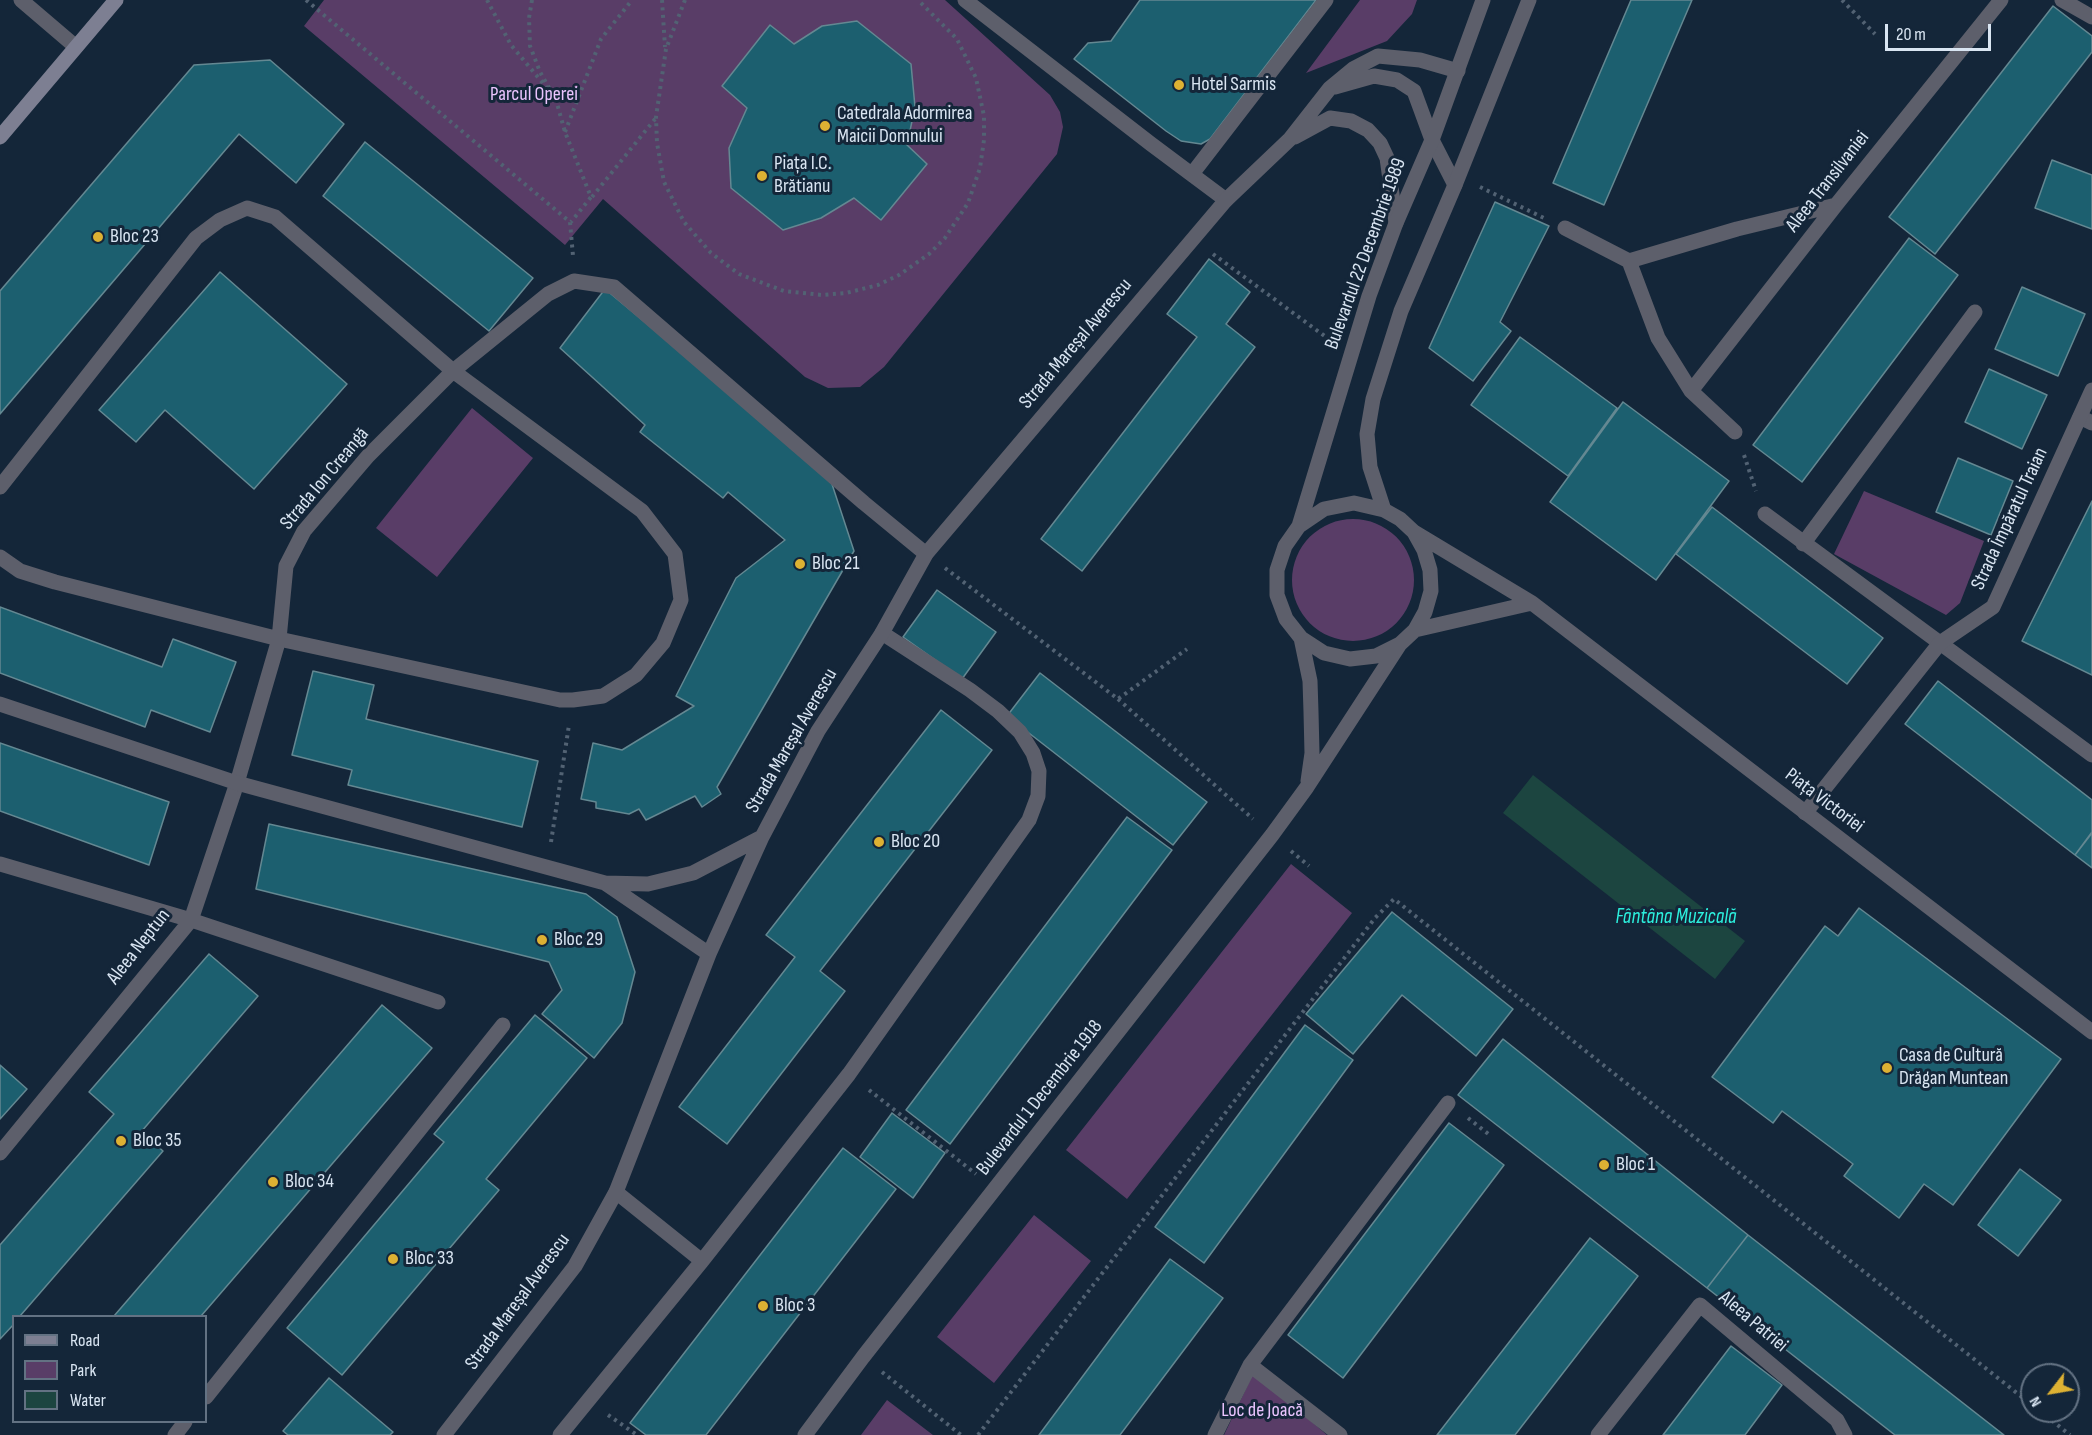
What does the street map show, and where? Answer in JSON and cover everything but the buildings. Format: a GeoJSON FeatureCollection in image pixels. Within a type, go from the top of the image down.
{"type":"FeatureCollection","features":[{"type":"Feature","properties":{"kind":"main road"},"geometry":{"type":"LineString","coordinates":[[0,137],[116,0]]}},
{"type":"Feature","properties":{"kind":"street"},"geometry":{"type":"LineString","coordinates":[[21,0],[76,46]]}},
{"type":"Feature","properties":{"kind":"street"},"geometry":{"type":"LineString","coordinates":[[965,0],[1226,200]]}},
{"type":"Feature","properties":{"kind":"street"},"geometry":{"type":"LineString","coordinates":[[1192,174],[1326,0]]}},
{"type":"Feature","properties":{"kind":"street","name":"Bulevardul 22 Decembrie 1989"},"geometry":{"type":"LineString","coordinates":[[1299,526],[1369,296],[1396,223],[1432,140],[1483,0]]}},
{"type":"Feature","properties":{"kind":"street"},"geometry":{"type":"LineString","coordinates":[[1384,510],[1370,466],[1368,434],[1373,399],[1401,311],[1529,0]]}},
{"type":"Feature","properties":{"kind":"street","name":"Aleea Transilvaniei"},"geometry":{"type":"LineString","coordinates":[[1691,391],[1836,205],[2001,0]]}},
{"type":"Feature","properties":{"kind":"street"},"geometry":{"type":"LineString","coordinates":[[2062,0],[2092,16]]}},
{"type":"Feature","properties":{"kind":"street","name":"Strada Mareșal Averescu"},"geometry":{"type":"LineString","coordinates":[[444,1435],[575,1266],[616,1192],[710,954],[762,837],[818,731],[882,633],[926,554],[1226,200],[1290,140],[1330,88],[1353,69],[1378,56],[1420,60],[1458,71]]}},
{"type":"Feature","properties":{"kind":"street"},"geometry":{"type":"LineString","coordinates":[[1330,88],[1374,76],[1397,80],[1414,91],[1432,140],[1456,181]]}},
{"type":"Feature","properties":{"kind":"street","name":"Strada Mareșal Averescu"},"geometry":{"type":"LineString","coordinates":[[1290,140],[1330,118],[1351,121],[1368,130],[1380,143],[1387,158],[1396,223]]}},
{"type":"Feature","properties":{"kind":"street"},"geometry":{"type":"LineString","coordinates":[[1629,261],[1737,229],[1836,205]]}},
{"type":"Feature","properties":{"kind":"street"},"geometry":{"type":"LineString","coordinates":[[0,487],[196,238],[220,220],[247,208],[275,217],[453,371],[642,511],[675,554],[681,600],[663,643],[636,675],[603,696],[560,700],[279,639],[55,582],[20,571],[0,557]]}},
{"type":"Feature","properties":{"kind":"street"},"geometry":{"type":"LineString","coordinates":[[1565,228],[1629,261],[1658,338],[1691,391],[1735,432]]}},
{"type":"Feature","properties":{"kind":"street"},"geometry":{"type":"LineString","coordinates":[[574,281],[614,287],[926,554]]}},
{"type":"Feature","properties":{"kind":"street","name":"Strada Ion Creangă"},"geometry":{"type":"LineString","coordinates":[[191,920],[237,783],[279,639],[286,566],[304,531],[368,456],[453,371],[548,294],[574,281]]}},
{"type":"Feature","properties":{"kind":"street"},"geometry":{"type":"LineString","coordinates":[[1803,544],[1975,312]]}},
{"type":"Feature","properties":{"kind":"street","name":"Strada Împăratul Traian"},"geometry":{"type":"LineString","coordinates":[[1805,813],[1940,643],[1993,607],[2086,420],[2092,390]]}},
{"type":"Feature","properties":{"kind":"street","name":"Piața Victoriei"},"geometry":{"type":"LineString","coordinates":[[1414,532],[1431,570],[1431,591],[1425,612],[1415,630],[1400,644],[1376,656],[1350,659],[1324,653],[1301,638],[1286,619],[1278,595],[1277,570],[1285,546],[1299,526],[1324,509],[1354,503],[1384,510],[1400,519],[1414,532],[1532,603],[2092,1032]]}},
{"type":"Feature","properties":{"kind":"street"},"geometry":{"type":"LineString","coordinates":[[1765,514],[2092,755]]}},
{"type":"Feature","properties":{"kind":"street"},"geometry":{"type":"LineString","coordinates":[[1415,630],[1532,603]]}},
{"type":"Feature","properties":{"kind":"street"},"geometry":{"type":"LineString","coordinates":[[560,1435],[702,1261],[849,1074],[1029,820],[1038,796],[1039,771],[1033,753],[1020,732],[998,711],[970,690],[882,633]]}},
{"type":"Feature","properties":{"kind":"street","name":"Bulevardul 1 Decembrie 1918"},"geometry":{"type":"LineString","coordinates":[[1301,638],[1310,681],[1312,753],[1307,786]]}},
{"type":"Feature","properties":{"kind":"street","name":"Bulevardul 1 Decembrie 1918"},"geometry":{"type":"LineString","coordinates":[[805,1435],[863,1357],[1272,835],[1400,644]]}},
{"type":"Feature","properties":{"kind":"street"},"geometry":{"type":"LineString","coordinates":[[0,704],[237,783],[605,883],[648,884],[693,873],[762,837]]}},
{"type":"Feature","properties":{"kind":"street","name":"Aleea Neptun"},"geometry":{"type":"LineString","coordinates":[[0,864],[191,920],[0,1153]]}},
{"type":"Feature","properties":{"kind":"street"},"geometry":{"type":"LineString","coordinates":[[605,883],[710,954]]}},
{"type":"Feature","properties":{"kind":"street"},"geometry":{"type":"LineString","coordinates":[[191,920],[438,1002]]}},
{"type":"Feature","properties":{"kind":"street"},"geometry":{"type":"LineString","coordinates":[[207,1395],[503,1025]]}},
{"type":"Feature","properties":{"kind":"street"},"geometry":{"type":"LineString","coordinates":[[1215,1435],[1250,1365],[1448,1103]]}},
{"type":"Feature","properties":{"kind":"street"},"geometry":{"type":"LineString","coordinates":[[616,1192],[702,1261]]}},
{"type":"Feature","properties":{"kind":"street","name":"Aleea Patriei"},"geometry":{"type":"LineString","coordinates":[[1598,1435],[1700,1305],[1837,1420],[1845,1435]]}},
{"type":"Feature","properties":{"kind":"street"},"geometry":{"type":"LineString","coordinates":[[1250,1365],[1340,1435]]}},
{"type":"Feature","properties":{"kind":"street"},"geometry":{"type":"LineString","coordinates":[[175,1435],[185,1423]]}},
{"type":"Feature","properties":{"kind":"path"},"geometry":{"type":"LineString","coordinates":[[306,0],[570,222]]}},
{"type":"Feature","properties":{"kind":"path"},"geometry":{"type":"LineString","coordinates":[[487,0],[512,45],[556,100]]}},
{"type":"Feature","properties":{"kind":"path"},"geometry":{"type":"LineString","coordinates":[[532,0],[529,18],[530,46],[540,72],[556,100],[565,132],[591,197]]}},
{"type":"Feature","properties":{"kind":"path"},"geometry":{"type":"LineString","coordinates":[[565,132],[601,39],[632,0]]}},
{"type":"Feature","properties":{"kind":"path"},"geometry":{"type":"LineString","coordinates":[[662,0],[666,49]]}},
{"type":"Feature","properties":{"kind":"path"},"geometry":{"type":"LineString","coordinates":[[685,0],[666,49],[656,117],[657,143],[664,182],[684,222],[711,253],[739,274],[784,291],[822,295],[846,293],[878,285],[899,275],[929,254],[945,238],[968,203],[980,168],[984,116],[976,78],[957,39],[918,0]]}},
{"type":"Feature","properties":{"kind":"path"},"geometry":{"type":"LineString","coordinates":[[1842,0],[1875,34]]}},
{"type":"Feature","properties":{"kind":"path"},"geometry":{"type":"LineString","coordinates":[[574,281],[570,222],[656,117]]}},
{"type":"Feature","properties":{"kind":"path"},"geometry":{"type":"LineString","coordinates":[[1456,181],[1565,228]]}},
{"type":"Feature","properties":{"kind":"path"},"geometry":{"type":"LineString","coordinates":[[1193,239],[1332,341],[1347,367]]}},
{"type":"Feature","properties":{"kind":"path"},"geometry":{"type":"LineString","coordinates":[[1735,432],[1765,514]]}},
{"type":"Feature","properties":{"kind":"path"},"geometry":{"type":"LineString","coordinates":[[926,554],[1118,699],[1309,866]]}},
{"type":"Feature","properties":{"kind":"path"},"geometry":{"type":"LineString","coordinates":[[1118,699],[1187,649]]}},
{"type":"Feature","properties":{"kind":"path"},"geometry":{"type":"LineString","coordinates":[[548,867],[573,700]]}},
{"type":"Feature","properties":{"kind":"path"},"geometry":{"type":"LineString","coordinates":[[978,1435],[1375,918],[1394,899],[2020,1395]]}},
{"type":"Feature","properties":{"kind":"path"},"geometry":{"type":"LineString","coordinates":[[849,1074],[996,1190]]}},
{"type":"Feature","properties":{"kind":"path"},"geometry":{"type":"LineString","coordinates":[[863,1357],[961,1435]]}},
{"type":"Feature","properties":{"kind":"path"},"geometry":{"type":"LineString","coordinates":[[589,1401],[637,1435]]}},
{"type":"Feature","properties":{"kind":"path"},"geometry":{"type":"LineString","coordinates":[[2055,1423],[2070,1435]]}},
{"type":"Feature","properties":{"kind":"green space","name":"Piața I.C. Brătianu"},"geometry":{"type":"Polygon","coordinates":[[[324,0],[945,0],[1050,95],[1060,112],[1063,127],[1057,154],[884,367],[860,387],[828,388],[805,377],[603,199],[565,245],[304,26],[324,0]]]}},
{"type":"Feature","properties":{"kind":"green space"},"geometry":{"type":"Polygon","coordinates":[[[1360,0],[1417,0],[1412,14],[1387,41],[1306,73],[1360,0]]]}},
{"type":"Feature","properties":{"kind":"green space"},"geometry":{"type":"Polygon","coordinates":[[[472,408],[533,458],[437,577],[376,528],[472,408]]]}},
{"type":"Feature","properties":{"kind":"green space"},"geometry":{"type":"Polygon","coordinates":[[[1864,491],[1984,541],[1960,603],[1946,615],[1834,554],[1864,491]]]}},
{"type":"Feature","properties":{"kind":"green space"},"geometry":{"type":"Polygon","coordinates":[[[1353,519],[1377,523],[1396,537],[1410,556],[1414,580],[1410,604],[1396,623],[1377,637],[1353,641],[1329,637],[1310,623],[1296,604],[1292,580],[1296,556],[1310,537],[1329,523],[1353,519]]]}},
{"type":"Feature","properties":{"kind":"green space"},"geometry":{"type":"Polygon","coordinates":[[[1291,864],[1352,913],[1127,1199],[1066,1150],[1291,864]]]}},
{"type":"Feature","properties":{"kind":"green space"},"geometry":{"type":"Polygon","coordinates":[[[1034,1215],[1091,1261],[994,1383],[937,1337],[1034,1215]]]}},
{"type":"Feature","properties":{"kind":"green space","name":"Loc de Joacă"},"geometry":{"type":"Polygon","coordinates":[[[1254,1372],[1327,1435],[1224,1435],[1254,1372]]]}},
{"type":"Feature","properties":{"kind":"green space"},"geometry":{"type":"Polygon","coordinates":[[[887,1400],[933,1435],[861,1435],[887,1400]]]}},
{"type":"Feature","properties":{"kind":"water","name":"Fântâna Muzicală"},"geometry":{"type":"Polygon","coordinates":[[[1533,775],[1745,941],[1715,979],[1503,813],[1533,775]]]}},
{"type":"Feature","properties":{"kind":"place","name":"Hotel Sarmis"},"geometry":{"type":"Point","coordinates":[1179,85]}},
{"type":"Feature","properties":{"kind":"place","name":"Catedrala Adormirea Maicii Domnului"},"geometry":{"type":"Point","coordinates":[825,126]}},
{"type":"Feature","properties":{"kind":"place","name":"Piața I.C. Brătianu"},"geometry":{"type":"Point","coordinates":[762,176]}},
{"type":"Feature","properties":{"kind":"place","name":"Bloc 23"},"geometry":{"type":"Point","coordinates":[98,237]}},
{"type":"Feature","properties":{"kind":"place","name":"Bloc 21"},"geometry":{"type":"Point","coordinates":[800,564]}},
{"type":"Feature","properties":{"kind":"place","name":"Bloc 20"},"geometry":{"type":"Point","coordinates":[879,842]}},
{"type":"Feature","properties":{"kind":"place","name":"Bloc 29"},"geometry":{"type":"Point","coordinates":[542,940]}},
{"type":"Feature","properties":{"kind":"place","name":"Casa de Cultură Drăgan Muntean"},"geometry":{"type":"Point","coordinates":[1887,1068]}},
{"type":"Feature","properties":{"kind":"place","name":"Bloc 35"},"geometry":{"type":"Point","coordinates":[121,1141]}},
{"type":"Feature","properties":{"kind":"place","name":"Bloc 1"},"geometry":{"type":"Point","coordinates":[1604,1165]}},
{"type":"Feature","properties":{"kind":"place","name":"Bloc 34"},"geometry":{"type":"Point","coordinates":[273,1182]}},
{"type":"Feature","properties":{"kind":"place","name":"Bloc 33"},"geometry":{"type":"Point","coordinates":[393,1259]}},
{"type":"Feature","properties":{"kind":"place","name":"Bloc 3"},"geometry":{"type":"Point","coordinates":[763,1306]}},
{"type":"Feature","properties":{"kind":"park label","name":"Parcul Operei"},"geometry":{"type":"Point","coordinates":[534,95]}}]}
